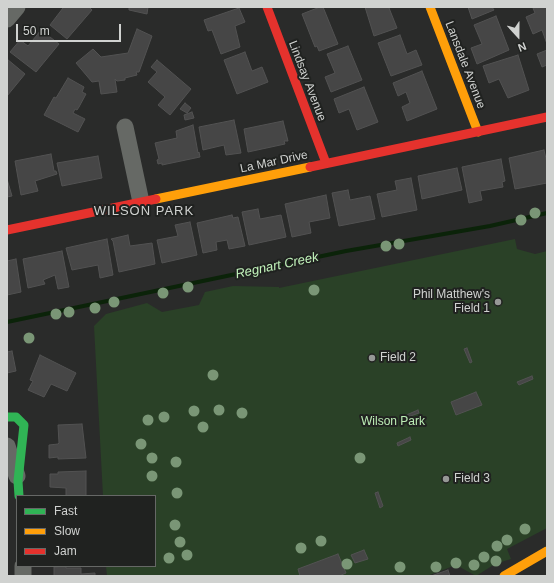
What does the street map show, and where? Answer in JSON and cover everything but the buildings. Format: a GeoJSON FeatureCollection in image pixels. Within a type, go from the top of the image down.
{"type":"FeatureCollection","features":[{"type":"Feature","properties":{"kind":"street"},"geometry":{"type":"LineString","coordinates":[[7,20],[17,7]]}},
{"type":"Feature","properties":{"kind":"street","name":"Lindsay Avenue"},"geometry":{"type":"LineString","coordinates":[[266,7],[326,163]]}},
{"type":"Feature","properties":{"kind":"street","name":"Lansdale Avenue"},"geometry":{"type":"LineString","coordinates":[[430,7],[478,132]]}},
{"type":"Feature","properties":{"kind":"street","name":"La Mar Drive"},"geometry":{"type":"LineString","coordinates":[[7,230],[547,118]]}},
{"type":"Feature","properties":{"kind":"street"},"geometry":{"type":"LineString","coordinates":[[125,127],[141,202]]}},
{"type":"Feature","properties":{"kind":"street"},"geometry":{"type":"LineString","coordinates":[[7,417],[16,418],[24,425],[19,488]]}},
{"type":"Feature","properties":{"kind":"street"},"geometry":{"type":"LineString","coordinates":[[7,446],[19,488]]}},
{"type":"Feature","properties":{"kind":"street"},"geometry":{"type":"LineString","coordinates":[[504,576],[547,552]]}},
{"type":"Feature","properties":{"kind":"green space","name":"Wilson Park"},"geometry":{"type":"Polygon","coordinates":[[[515,239],[517,249],[535,254],[547,251],[547,528],[507,549],[511,559],[495,564],[476,576],[456,565],[427,576],[107,576],[106,567],[156,567],[156,495],[103,495],[94,326],[106,314],[147,303],[162,312],[199,305],[205,292],[233,286],[279,288],[515,239]]]}},
{"type":"Feature","properties":{"kind":"waterway","name":"Regnart Creek"},"geometry":{"type":"LineString","coordinates":[[7,322],[346,251],[490,226],[547,213]]}},
{"type":"Feature","properties":{"kind":"traffic: fast"},"geometry":{"type":"LineString","coordinates":[[7,417],[16,417],[24,425],[18,481],[19,495]]}},
{"type":"Feature","properties":{"kind":"traffic: slow"},"geometry":{"type":"LineString","coordinates":[[430,7],[478,132]]}},
{"type":"Feature","properties":{"kind":"traffic: slow"},"geometry":{"type":"LineString","coordinates":[[156,199],[310,167]]}},
{"type":"Feature","properties":{"kind":"traffic: slow"},"geometry":{"type":"LineString","coordinates":[[504,576],[547,551]]}},
{"type":"Feature","properties":{"kind":"traffic: jam"},"geometry":{"type":"LineString","coordinates":[[267,7],[326,163]]}},
{"type":"Feature","properties":{"kind":"traffic: jam"},"geometry":{"type":"LineString","coordinates":[[310,167],[547,117]]}},
{"type":"Feature","properties":{"kind":"traffic: jam"},"geometry":{"type":"LineString","coordinates":[[7,230],[156,199]]}},
{"type":"Feature","properties":{"kind":"place","name":"Phil Matthew's Field 1"},"geometry":{"type":"Point","coordinates":[498,302]}},
{"type":"Feature","properties":{"kind":"place","name":"Field 2"},"geometry":{"type":"Point","coordinates":[372,358]}},
{"type":"Feature","properties":{"kind":"place","name":"Field 3"},"geometry":{"type":"Point","coordinates":[446,479]}},
{"type":"Feature","properties":{"kind":"district","name":"WILSON PARK"},"geometry":{"type":"Point","coordinates":[144,211]}}]}
